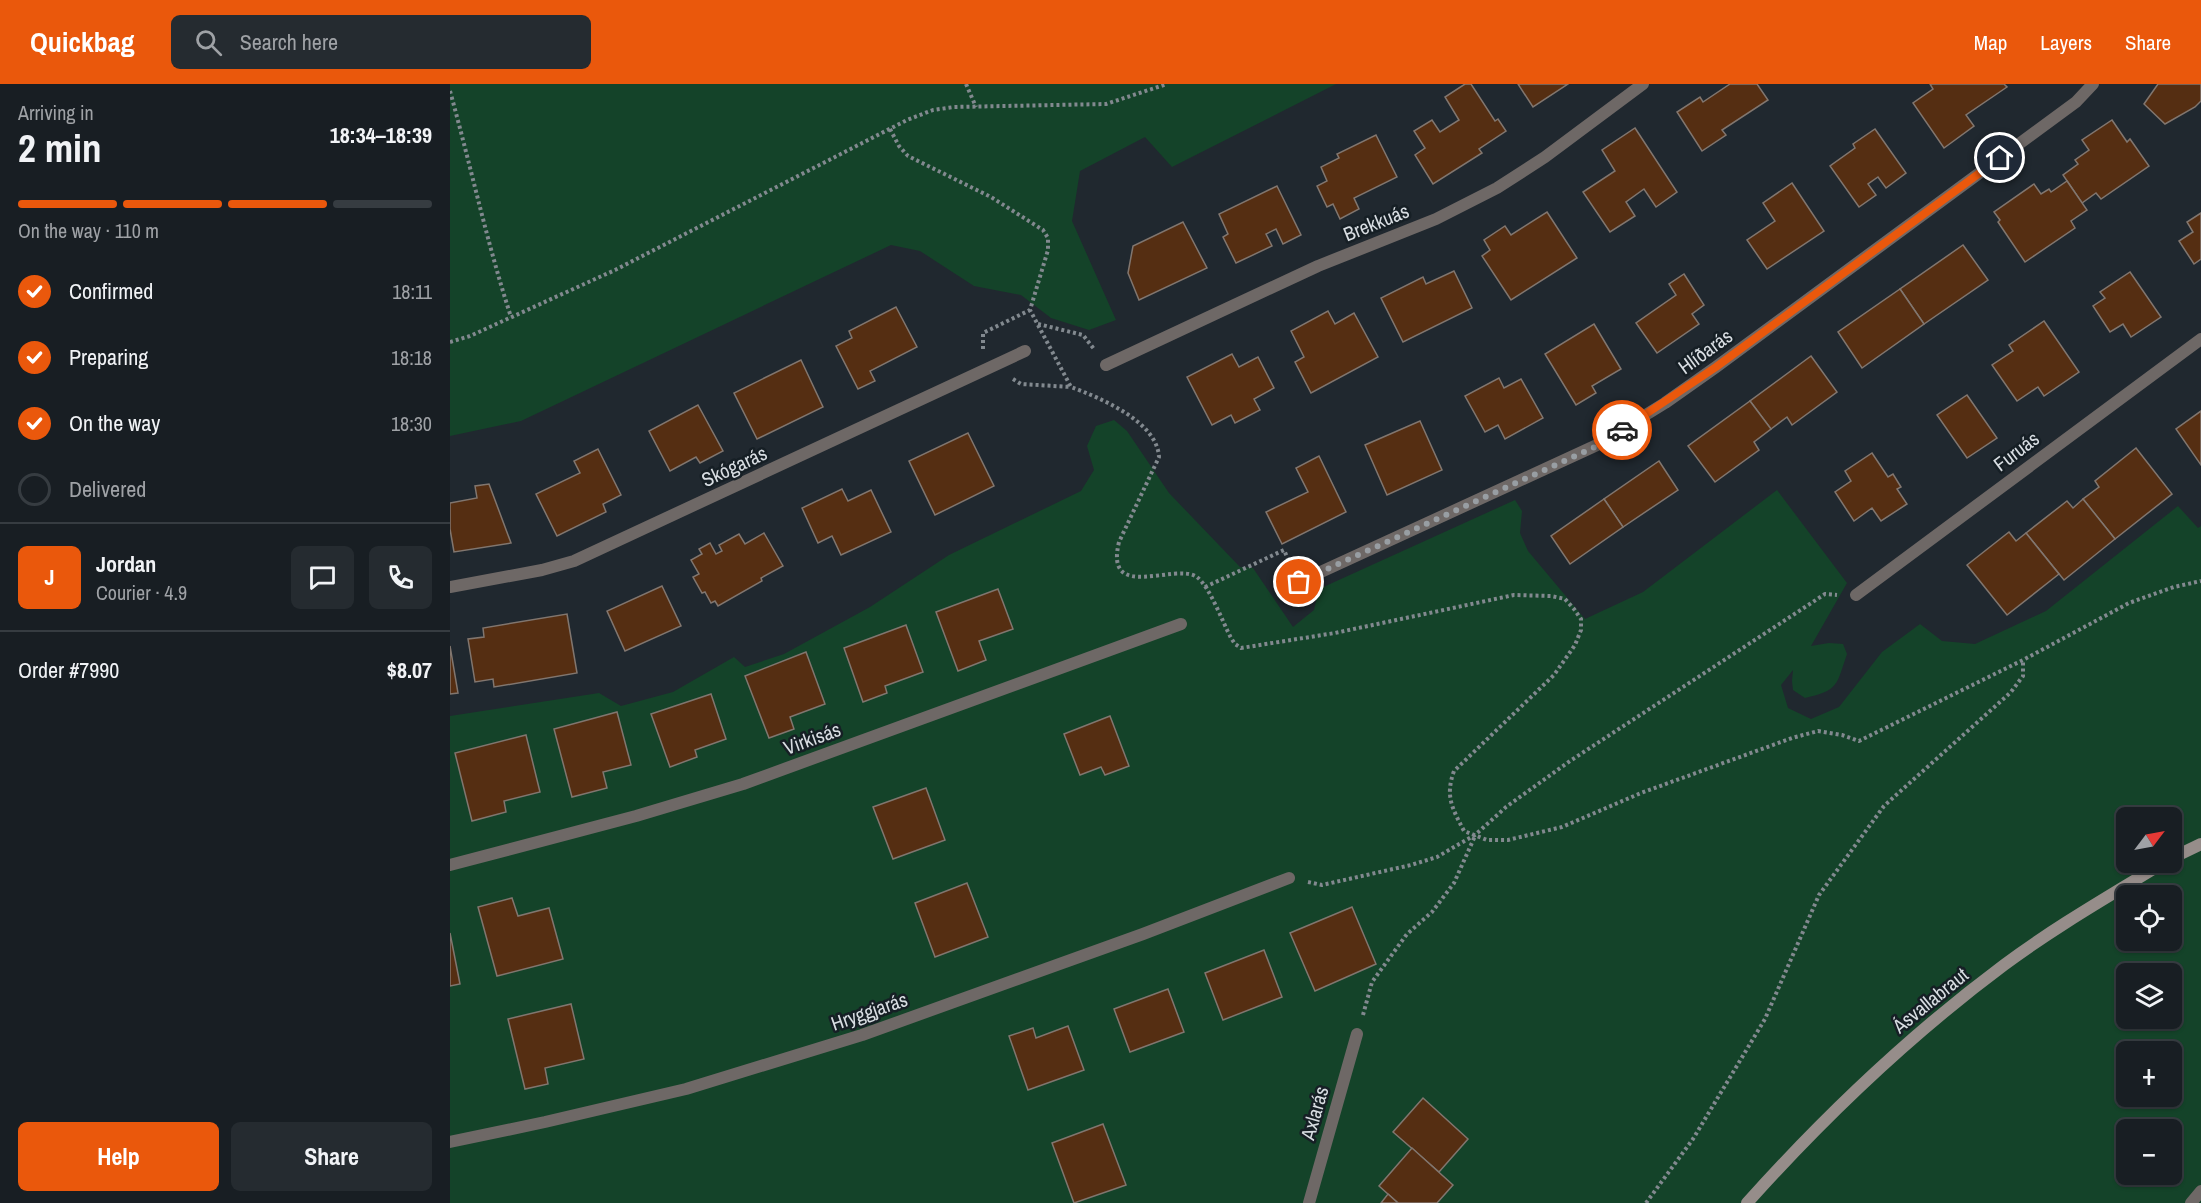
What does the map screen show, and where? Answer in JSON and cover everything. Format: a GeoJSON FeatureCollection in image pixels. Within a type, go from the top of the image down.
{"type":"FeatureCollection","features":[{"type":"Feature","properties":{"kind":"main road"},"geometry":{"type":"LineString","coordinates":[[2182,853],[2201,844]]}},
{"type":"Feature","properties":{"kind":"main road","name":"Ásvallabraut"},"geometry":{"type":"LineString","coordinates":[[1747,1203],[1781,1165],[1891,1057],[2003,966],[2147,873]]}},
{"type":"Feature","properties":{"kind":"street","name":"Brekkuás"},"geometry":{"type":"LineString","coordinates":[[1106,365],[1318,266],[1437,219],[1497,188],[1545,157],[1643,84]]}},
{"type":"Feature","properties":{"kind":"street","name":"Hlíðarás"},"geometry":{"type":"LineString","coordinates":[[1299,582],[1597,446],[1682,391],[2076,102],[2093,84]]}},
{"type":"Feature","properties":{"kind":"street","name":"Furuás"},"geometry":{"type":"LineString","coordinates":[[1856,595],[2201,339]]}},
{"type":"Feature","properties":{"kind":"street","name":"Skógarás"},"geometry":{"type":"LineString","coordinates":[[450,587],[542,570],[574,561],[1025,351]]}},
{"type":"Feature","properties":{"kind":"street","name":"Virkisás"},"geometry":{"type":"LineString","coordinates":[[450,865],[636,816],[743,784],[1180,624]]}},
{"type":"Feature","properties":{"kind":"street","name":"Hryggjarás"},"geometry":{"type":"LineString","coordinates":[[450,1142],[686,1089],[851,1039],[1143,934],[1288,878]]}},
{"type":"Feature","properties":{"kind":"street","name":"Axlarás"},"geometry":{"type":"LineString","coordinates":[[1309,1203],[1357,1034]]}},
{"type":"Feature","properties":{"kind":"street"},"geometry":{"type":"LineString","coordinates":[[2191,1203],[2201,1191]]}},
{"type":"Feature","properties":{"kind":"path"},"geometry":{"type":"LineString","coordinates":[[966,84],[976,107]]}},
{"type":"Feature","properties":{"kind":"path"},"geometry":{"type":"LineString","coordinates":[[450,342],[470,336],[615,270],[907,120],[933,110],[954,107],[1106,104],[1167,84]]}},
{"type":"Feature","properties":{"kind":"path"},"geometry":{"type":"LineString","coordinates":[[450,91],[476,185],[492,260],[511,317]]}},
{"type":"Feature","properties":{"kind":"path"},"geometry":{"type":"LineString","coordinates":[[890,129],[899,146],[909,156],[991,197],[1043,230],[1048,238],[1048,250],[1030,310],[1071,387]]}},
{"type":"Feature","properties":{"kind":"path"},"geometry":{"type":"LineString","coordinates":[[982,372],[983,333],[1030,310]]}},
{"type":"Feature","properties":{"kind":"path"},"geometry":{"type":"LineString","coordinates":[[1037,324],[1083,335],[1106,365]]}},
{"type":"Feature","properties":{"kind":"path"},"geometry":{"type":"LineString","coordinates":[[1001,363],[1006,375],[1021,384],[1071,387],[1101,399],[1129,416],[1152,435],[1159,448],[1159,457],[1119,542],[1116,556],[1120,569],[1134,577],[1188,574],[1197,577],[1205,587],[1231,638],[1242,648],[1335,633],[1514,595],[1551,596],[1565,599],[1581,619],[1581,630],[1575,645],[1554,675],[1454,771],[1448,787],[1453,808],[1464,831],[1487,840],[1508,840],[1562,827],[1652,789],[1792,738],[1818,731],[1860,741],[2023,660],[2129,603],[2174,587],[2201,581]]}},
{"type":"Feature","properties":{"kind":"path"},"geometry":{"type":"LineString","coordinates":[[1205,587],[1284,550],[1299,582]]}},
{"type":"Feature","properties":{"kind":"path"},"geometry":{"type":"LineString","coordinates":[[1288,878],[1322,885],[1437,857],[1475,835],[1506,807],[1570,761],[1825,594],[1856,595]]}},
{"type":"Feature","properties":{"kind":"path"},"geometry":{"type":"LineString","coordinates":[[1646,1203],[1693,1139],[1765,1019],[1819,895],[1884,806],[2011,692],[2023,676],[2023,660]]}},
{"type":"Feature","properties":{"kind":"path"},"geometry":{"type":"LineString","coordinates":[[1357,1034],[1372,982],[1407,934],[1432,912],[1454,883],[1475,835]]}},
{"type":"Feature","properties":{"kind":"green space"},"geometry":{"type":"Polygon","coordinates":[[[450,84],[1336,84],[1172,167],[1145,137],[1080,171],[1072,221],[1116,320],[1089,330],[1051,318],[1021,295],[974,286],[920,251],[891,245],[521,421],[450,436],[450,84]]]}},
{"type":"Feature","properties":{"kind":"green space"},"geometry":{"type":"Polygon","coordinates":[[[1114,420],[1127,431],[1169,493],[1240,567],[1253,568],[1293,627],[1314,610],[1319,589],[1515,500],[1522,511],[1520,533],[1528,551],[1585,619],[1643,592],[1777,490],[1847,583],[1811,646],[1829,643],[1843,644],[1847,654],[1835,685],[1824,692],[1805,698],[1793,690],[1793,670],[1781,685],[1788,708],[1811,719],[1839,707],[1882,652],[1920,624],[1942,641],[1975,644],[2046,611],[2178,506],[2198,528],[2201,526],[2201,1203],[450,1203],[450,716],[599,693],[621,706],[673,692],[734,657],[745,667],[784,654],[870,607],[949,555],[1081,491],[1094,470],[1087,446],[1096,426],[1114,420]]]}},
{"type":"Feature","properties":{"kind":"building"},"geometry":{"type":"Polygon","coordinates":[[[1465,84],[1471,84],[1495,121],[1498,119],[1506,131],[1479,149],[1482,153],[1433,184],[1415,155],[1425,148],[1414,131],[1432,120],[1440,132],[1459,120],[1445,97],[1465,84]]]}},
{"type":"Feature","properties":{"kind":"building"},"geometry":{"type":"Polygon","coordinates":[[[1518,84],[1568,84],[1533,107],[1518,84]]]}},
{"type":"Feature","properties":{"kind":"building"},"geometry":{"type":"Polygon","coordinates":[[[1730,84],[1757,84],[1768,100],[1722,130],[1726,135],[1702,151],[1677,112],[1700,97],[1703,102],[1730,84]]]}},
{"type":"Feature","properties":{"kind":"building"},"geometry":{"type":"Polygon","coordinates":[[[1930,84],[2004,84],[2007,87],[1966,115],[1974,126],[1944,148],[1913,103],[1933,89],[1930,84]]]}},
{"type":"Feature","properties":{"kind":"building"},"geometry":{"type":"Polygon","coordinates":[[[2158,84],[2201,84],[2201,101],[2195,107],[2165,124],[2144,104],[2158,84]]]}},
{"type":"Feature","properties":{"kind":"building"},"geometry":{"type":"Polygon","coordinates":[[[2112,120],[2127,142],[2130,139],[2149,166],[2101,199],[2096,193],[2082,203],[2063,175],[2078,164],[2075,160],[2089,150],[2082,140],[2112,120]]]}},
{"type":"Feature","properties":{"kind":"building"},"geometry":{"type":"Polygon","coordinates":[[[1635,128],[1677,192],[1656,207],[1644,189],[1626,202],[1635,216],[1610,232],[1583,192],[1615,171],[1602,150],[1635,128]]]}},
{"type":"Feature","properties":{"kind":"building"},"geometry":{"type":"Polygon","coordinates":[[[1875,129],[1906,173],[1886,188],[1878,177],[1868,184],[1876,195],[1859,207],[1830,166],[1855,148],[1853,144],[1875,129]]]}},
{"type":"Feature","properties":{"kind":"building"},"geometry":{"type":"Polygon","coordinates":[[[1376,135],[1397,177],[1354,198],[1359,209],[1340,219],[1333,204],[1327,207],[1317,186],[1327,181],[1321,167],[1339,158],[1337,154],[1376,135]]]}},
{"type":"Feature","properties":{"kind":"building"},"geometry":{"type":"Polygon","coordinates":[[[2067,181],[2087,210],[2071,221],[2075,228],[2025,262],[1998,222],[2000,220],[1994,212],[2034,184],[2041,194],[2049,189],[2051,192],[2067,181]]]}},
{"type":"Feature","properties":{"kind":"building"},"geometry":{"type":"Polygon","coordinates":[[[1792,183],[1824,231],[1767,269],[1747,240],[1775,221],[1763,203],[1792,183]]]}},
{"type":"Feature","properties":{"kind":"building"},"geometry":{"type":"Polygon","coordinates":[[[1277,186],[1301,235],[1283,244],[1276,229],[1266,234],[1272,246],[1236,263],[1223,237],[1228,234],[1219,214],[1277,186]]]}},
{"type":"Feature","properties":{"kind":"building"},"geometry":{"type":"Polygon","coordinates":[[[1547,212],[1577,258],[1511,300],[1482,256],[1490,250],[1484,240],[1505,226],[1511,235],[1547,212]]]}},
{"type":"Feature","properties":{"kind":"building"},"geometry":{"type":"Polygon","coordinates":[[[2201,213],[2201,259],[2194,264],[2179,241],[2193,232],[2187,222],[2201,213]]]}},
{"type":"Feature","properties":{"kind":"building"},"geometry":{"type":"Polygon","coordinates":[[[1183,222],[1207,268],[1139,300],[1128,273],[1133,246],[1183,222]]]}},
{"type":"Feature","properties":{"kind":"building"},"geometry":{"type":"Polygon","coordinates":[[[1963,245],[1988,280],[1924,324],[1900,289],[1963,245]]]}},
{"type":"Feature","properties":{"kind":"building"},"geometry":{"type":"Polygon","coordinates":[[[1454,271],[1472,308],[1403,342],[1381,298],[1423,277],[1426,284],[1454,271]]]}},
{"type":"Feature","properties":{"kind":"building"},"geometry":{"type":"Polygon","coordinates":[[[2130,272],[2161,317],[2131,337],[2123,324],[2110,332],[2093,306],[2105,298],[2100,292],[2130,272]]]}},
{"type":"Feature","properties":{"kind":"building"},"geometry":{"type":"Polygon","coordinates":[[[1684,274],[1704,305],[1692,314],[1699,324],[1657,353],[1636,323],[1676,295],[1669,284],[1684,274]]]}},
{"type":"Feature","properties":{"kind":"building"},"geometry":{"type":"Polygon","coordinates":[[[1900,289],[1924,324],[1862,368],[1838,332],[1900,289]]]}},
{"type":"Feature","properties":{"kind":"building"},"geometry":{"type":"Polygon","coordinates":[[[896,307],[917,347],[870,371],[875,381],[858,389],[836,346],[852,338],[849,331],[896,307]]]}},
{"type":"Feature","properties":{"kind":"building"},"geometry":{"type":"Polygon","coordinates":[[[1328,311],[1335,324],[1354,313],[1378,357],[1311,393],[1295,362],[1304,357],[1291,331],[1328,311]]]}},
{"type":"Feature","properties":{"kind":"building"},"geometry":{"type":"Polygon","coordinates":[[[2044,321],[2079,372],[2044,396],[2038,387],[2017,401],[1992,365],[2013,351],[2009,345],[2044,321]]]}},
{"type":"Feature","properties":{"kind":"building"},"geometry":{"type":"Polygon","coordinates":[[[1594,324],[1621,369],[1592,386],[1596,393],[1576,405],[1545,354],[1594,324]]]}},
{"type":"Feature","properties":{"kind":"building"},"geometry":{"type":"Polygon","coordinates":[[[1232,354],[1239,367],[1258,357],[1274,388],[1254,399],[1260,410],[1235,423],[1231,415],[1212,425],[1187,377],[1232,354]]]}},
{"type":"Feature","properties":{"kind":"building"},"geometry":{"type":"Polygon","coordinates":[[[1811,356],[1837,392],[1792,425],[1787,417],[1771,429],[1750,401],[1811,356]]]}},
{"type":"Feature","properties":{"kind":"building"},"geometry":{"type":"Polygon","coordinates":[[[801,360],[823,407],[757,439],[734,393],[801,360]]]}},
{"type":"Feature","properties":{"kind":"building"},"geometry":{"type":"Polygon","coordinates":[[[1499,378],[1504,388],[1521,379],[1543,418],[1505,439],[1498,425],[1485,432],[1465,396],[1499,378]]]}},
{"type":"Feature","properties":{"kind":"building"},"geometry":{"type":"Polygon","coordinates":[[[1967,395],[1997,438],[1967,458],[1937,415],[1967,395]]]}},
{"type":"Feature","properties":{"kind":"building"},"geometry":{"type":"Polygon","coordinates":[[[1750,401],[1771,429],[1754,442],[1759,450],[1715,482],[1688,446],[1750,401]]]}},
{"type":"Feature","properties":{"kind":"building"},"geometry":{"type":"Polygon","coordinates":[[[698,405],[723,451],[700,463],[696,457],[670,471],[649,431],[698,405]]]}},
{"type":"Feature","properties":{"kind":"building"},"geometry":{"type":"Polygon","coordinates":[[[2201,411],[2201,465],[2176,429],[2201,411]]]}},
{"type":"Feature","properties":{"kind":"building"},"geometry":{"type":"Polygon","coordinates":[[[1420,421],[1442,470],[1387,495],[1365,445],[1420,421]]]}},
{"type":"Feature","properties":{"kind":"building"},"geometry":{"type":"Polygon","coordinates":[[[968,433],[994,486],[935,515],[909,461],[968,433]]]}},
{"type":"Feature","properties":{"kind":"building"},"geometry":{"type":"Polygon","coordinates":[[[2136,448],[2172,494],[2115,539],[2083,499],[2099,487],[2095,481],[2136,448]]]}},
{"type":"Feature","properties":{"kind":"building"},"geometry":{"type":"Polygon","coordinates":[[[598,449],[621,495],[603,504],[606,512],[557,536],[536,494],[580,473],[574,461],[598,449]]]}},
{"type":"Feature","properties":{"kind":"building"},"geometry":{"type":"Polygon","coordinates":[[[1872,453],[1888,477],[1893,474],[1901,487],[1897,489],[1907,504],[1881,521],[1872,508],[1854,521],[1835,492],[1851,481],[1845,471],[1872,453]]]}},
{"type":"Feature","properties":{"kind":"building"},"geometry":{"type":"Polygon","coordinates":[[[1319,456],[1346,512],[1282,544],[1266,512],[1308,492],[1296,468],[1319,456]]]}},
{"type":"Feature","properties":{"kind":"building"},"geometry":{"type":"Polygon","coordinates":[[[1659,461],[1678,490],[1623,527],[1604,499],[1659,461]]]}},
{"type":"Feature","properties":{"kind":"building"},"geometry":{"type":"Polygon","coordinates":[[[489,484],[511,543],[454,552],[450,529],[450,503],[477,498],[475,486],[489,484]]]}},
{"type":"Feature","properties":{"kind":"building"},"geometry":{"type":"Polygon","coordinates":[[[842,489],[848,501],[871,490],[891,532],[841,555],[832,536],[818,543],[802,508],[842,489]]]}},
{"type":"Feature","properties":{"kind":"building"},"geometry":{"type":"Polygon","coordinates":[[[1604,499],[1623,527],[1570,564],[1551,536],[1604,499]]]}},
{"type":"Feature","properties":{"kind":"building"},"geometry":{"type":"Polygon","coordinates":[[[2083,499],[2115,539],[2064,580],[2026,533],[2067,501],[2073,508],[2083,499]]]}},
{"type":"Feature","properties":{"kind":"building"},"geometry":{"type":"Polygon","coordinates":[[[2009,532],[2016,541],[2026,533],[2059,574],[2007,615],[1967,565],[2009,532]]]}},
{"type":"Feature","properties":{"kind":"building"},"geometry":{"type":"Polygon","coordinates":[[[764,533],[783,566],[718,606],[715,601],[711,603],[693,577],[699,574],[691,560],[702,554],[699,549],[710,543],[716,554],[722,551],[719,545],[739,534],[745,544],[764,533]]]}},
{"type":"Feature","properties":{"kind":"building"},"geometry":{"type":"Polygon","coordinates":[[[662,586],[681,626],[625,651],[607,611],[662,586]]]}},
{"type":"Feature","properties":{"kind":"building"},"geometry":{"type":"Polygon","coordinates":[[[998,589],[1013,629],[979,641],[986,660],[958,671],[936,612],[998,589]]]}},
{"type":"Feature","properties":{"kind":"building"},"geometry":{"type":"Polygon","coordinates":[[[567,614],[577,673],[494,687],[493,679],[475,682],[468,639],[484,637],[483,628],[567,614]]]}},
{"type":"Feature","properties":{"kind":"building"},"geometry":{"type":"Polygon","coordinates":[[[906,625],[923,672],[885,686],[887,693],[863,702],[844,648],[906,625]]]}},
{"type":"Feature","properties":{"kind":"building"},"geometry":{"type":"Polygon","coordinates":[[[450,646],[458,693],[450,694],[450,646]]]}},
{"type":"Feature","properties":{"kind":"building"},"geometry":{"type":"Polygon","coordinates":[[[806,652],[825,704],[790,717],[794,729],[769,738],[745,676],[806,652]]]}},
{"type":"Feature","properties":{"kind":"building"},"geometry":{"type":"Polygon","coordinates":[[[711,694],[726,739],[695,750],[697,757],[670,767],[651,714],[711,694]]]}},
{"type":"Feature","properties":{"kind":"building"},"geometry":{"type":"Polygon","coordinates":[[[617,712],[631,765],[603,772],[607,788],[572,797],[554,729],[617,712]]]}},
{"type":"Feature","properties":{"kind":"building"},"geometry":{"type":"Polygon","coordinates":[[[1110,716],[1129,766],[1105,775],[1101,767],[1080,775],[1064,734],[1110,716]]]}},
{"type":"Feature","properties":{"kind":"building"},"geometry":{"type":"Polygon","coordinates":[[[526,735],[540,792],[504,801],[506,812],[472,821],[455,753],[526,735]]]}},
{"type":"Feature","properties":{"kind":"building"},"geometry":{"type":"Polygon","coordinates":[[[926,788],[945,840],[893,859],[873,807],[926,788]]]}},
{"type":"Feature","properties":{"kind":"building"},"geometry":{"type":"Polygon","coordinates":[[[967,883],[988,937],[935,957],[915,903],[967,883]]]}},
{"type":"Feature","properties":{"kind":"building"},"geometry":{"type":"Polygon","coordinates":[[[512,898],[518,916],[549,908],[563,959],[497,976],[478,907],[512,898]]]}},
{"type":"Feature","properties":{"kind":"building"},"geometry":{"type":"Polygon","coordinates":[[[1352,907],[1376,964],[1315,991],[1290,933],[1352,907]]]}},
{"type":"Feature","properties":{"kind":"building"},"geometry":{"type":"Polygon","coordinates":[[[450,933],[460,984],[450,986],[450,933]]]}},
{"type":"Feature","properties":{"kind":"building"},"geometry":{"type":"Polygon","coordinates":[[[1264,950],[1282,997],[1223,1020],[1205,973],[1264,950]]]}},
{"type":"Feature","properties":{"kind":"building"},"geometry":{"type":"Polygon","coordinates":[[[1168,989],[1184,1032],[1130,1052],[1114,1009],[1168,989]]]}},
{"type":"Feature","properties":{"kind":"building"},"geometry":{"type":"Polygon","coordinates":[[[571,1004],[584,1059],[545,1068],[548,1084],[525,1089],[508,1019],[571,1004]]]}},
{"type":"Feature","properties":{"kind":"building"},"geometry":{"type":"Polygon","coordinates":[[[1068,1026],[1084,1070],[1028,1090],[1009,1036],[1033,1028],[1036,1038],[1068,1026]]]}},
{"type":"Feature","properties":{"kind":"building"},"geometry":{"type":"Polygon","coordinates":[[[1423,1098],[1468,1139],[1439,1172],[1393,1132],[1423,1098]]]}},
{"type":"Feature","properties":{"kind":"building"},"geometry":{"type":"Polygon","coordinates":[[[1103,1124],[1126,1185],[1074,1203],[1052,1143],[1103,1124]]]}},
{"type":"Feature","properties":{"kind":"building"},"geometry":{"type":"Polygon","coordinates":[[[1412,1148],[1453,1185],[1437,1203],[1398,1203],[1379,1186],[1412,1148]]]}},
{"type":"Feature","properties":{"kind":"building"},"geometry":{"type":"Polygon","coordinates":[[[1388,1194],[1398,1203],[1381,1203],[1388,1194]]]}},
{"type":"Feature","properties":{"kind":"way so far"},"geometry":{"type":"LineString","coordinates":[[1299,582],[1597,446],[1622,430]]}},
{"type":"Feature","properties":{"kind":"route"},"geometry":{"type":"LineString","coordinates":[[1622,430],[1716,367],[2000,158]]}}]}
